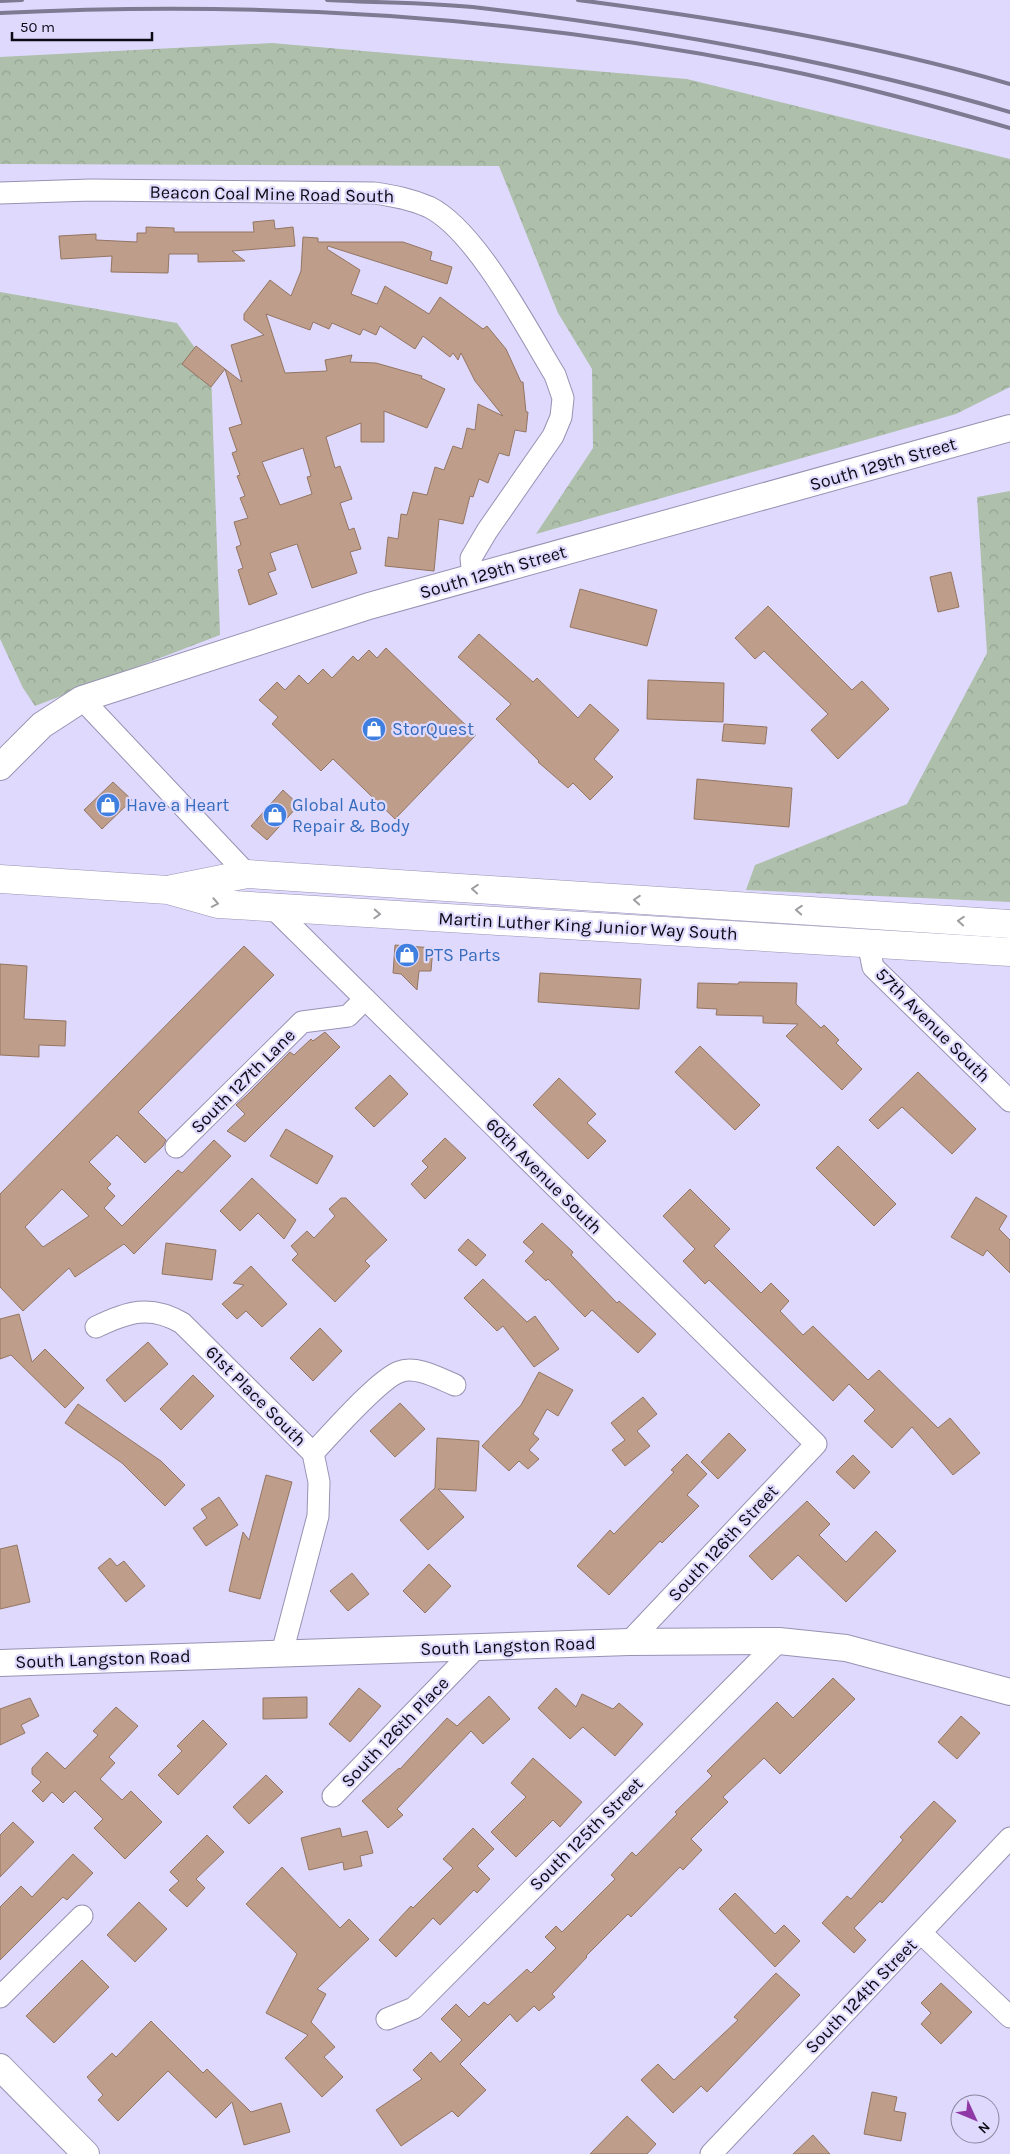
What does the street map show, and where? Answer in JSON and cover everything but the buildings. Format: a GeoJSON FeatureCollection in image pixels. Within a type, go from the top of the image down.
{"type":"FeatureCollection","features":[{"type":"Feature","properties":{"kind":"main road","name":"Martin Luther King Junior Way South"},"geometry":{"type":"LineString","coordinates":[[6,874],[168,890],[218,904],[1010,952]]}},
{"type":"Feature","properties":{"kind":"main road","name":"Martin Luther King Junior Way South"},"geometry":{"type":"LineString","coordinates":[[168,890],[247,874],[1010,924]]}},
{"type":"Feature","properties":{"kind":"street","name":"Beacon Coal Mine Road South"},"geometry":{"type":"LineString","coordinates":[[0,193],[91,190],[374,193],[406,198],[431,208],[452,223],[475,247],[555,374],[563,398],[561,417],[553,436],[487,531],[471,558],[473,577]]}},
{"type":"Feature","properties":{"kind":"street","name":"South 129th Street"},"geometry":{"type":"LineString","coordinates":[[0,767],[42,724],[82,699],[369,606],[1010,428]]}},
{"type":"Feature","properties":{"kind":"street"},"geometry":{"type":"LineString","coordinates":[[82,699],[247,874]]}},
{"type":"Feature","properties":{"kind":"street","name":"60th Avenue South"},"geometry":{"type":"LineString","coordinates":[[272,908],[816,1444]]}},
{"type":"Feature","properties":{"kind":"street","name":"57th Avenue South"},"geometry":{"type":"LineString","coordinates":[[868,943],[873,967],[1010,1100]]}},
{"type":"Feature","properties":{"kind":"street","name":"South 127th Lane"},"geometry":{"type":"LineString","coordinates":[[176,1147],[302,1022],[309,1019],[348,1016],[365,999]]}},
{"type":"Feature","properties":{"kind":"street","name":"61st Place South"},"geometry":{"type":"LineString","coordinates":[[96,1327],[117,1317],[137,1312],[156,1311],[170,1316],[182,1323],[313,1453],[319,1482],[318,1516],[282,1653]]}},
{"type":"Feature","properties":{"kind":"street"},"geometry":{"type":"LineString","coordinates":[[313,1453],[376,1389],[400,1371],[421,1373],[455,1385]]}},
{"type":"Feature","properties":{"kind":"street","name":"South 126th Street"},"geometry":{"type":"LineString","coordinates":[[629,1642],[816,1444]]}},
{"type":"Feature","properties":{"kind":"street","name":"South Langston Road"},"geometry":{"type":"LineString","coordinates":[[0,1664],[629,1642],[779,1641],[846,1648],[1010,1692]]}},
{"type":"Feature","properties":{"kind":"street","name":"South 125th Street"},"geometry":{"type":"LineString","coordinates":[[387,2019],[414,2008],[779,1641]]}},
{"type":"Feature","properties":{"kind":"street","name":"South 126th Place"},"geometry":{"type":"LineString","coordinates":[[333,1796],[477,1647]]}},
{"type":"Feature","properties":{"kind":"street","name":"South 124th Street"},"geometry":{"type":"LineString","coordinates":[[711,2154],[1010,1838]]}},
{"type":"Feature","properties":{"kind":"street"},"geometry":{"type":"LineString","coordinates":[[0,1997],[82,1916]]}},
{"type":"Feature","properties":{"kind":"street"},"geometry":{"type":"LineString","coordinates":[[921,1933],[1010,2017]]}},
{"type":"Feature","properties":{"kind":"street"},"geometry":{"type":"LineString","coordinates":[[0,2067],[86,2154]]}},
{"type":"Feature","properties":{"kind":"green space"},"geometry":{"type":"Polygon","coordinates":[[[272,43],[687,79],[1010,159],[1010,387],[956,414],[536,534],[593,448],[592,369],[558,313],[499,166],[0,164],[0,57],[272,43]]]}},
{"type":"Feature","properties":{"kind":"green space"},"geometry":{"type":"Polygon","coordinates":[[[0,292],[177,323],[211,370],[220,635],[35,706],[23,688],[0,639],[0,292]]]}},
{"type":"Feature","properties":{"kind":"green space"},"geometry":{"type":"Polygon","coordinates":[[[1010,491],[1010,902],[746,890],[755,865],[907,804],[987,653],[977,497],[1010,491]]]}},
{"type":"Feature","properties":{"kind":"railway"},"geometry":{"type":"LineString","coordinates":[[0,1],[22,0]]}},
{"type":"Feature","properties":{"kind":"railway"},"geometry":{"type":"LineString","coordinates":[[327,0],[462,6],[615,26],[814,62],[880,77],[1010,112]]}},
{"type":"Feature","properties":{"kind":"railway"},"geometry":{"type":"LineString","coordinates":[[578,0],[687,15],[850,44],[957,69],[1010,84]]}},
{"type":"Feature","properties":{"kind":"railway"},"geometry":{"type":"LineString","coordinates":[[0,13],[98,9],[293,11],[487,24],[680,50],[776,68],[864,88],[1010,128]]}},
{"type":"Feature","properties":{"kind":"place","name":"StorQuest"},"geometry":{"type":"Point","coordinates":[374,729]}},
{"type":"Feature","properties":{"kind":"place","name":"Have a Heart"},"geometry":{"type":"Point","coordinates":[108,805]}},
{"type":"Feature","properties":{"kind":"place","name":"Global Auto Repair & Body"},"geometry":{"type":"Point","coordinates":[275,815]}},
{"type":"Feature","properties":{"kind":"place","name":"PTS Parts"},"geometry":{"type":"Point","coordinates":[407,955]}}]}
